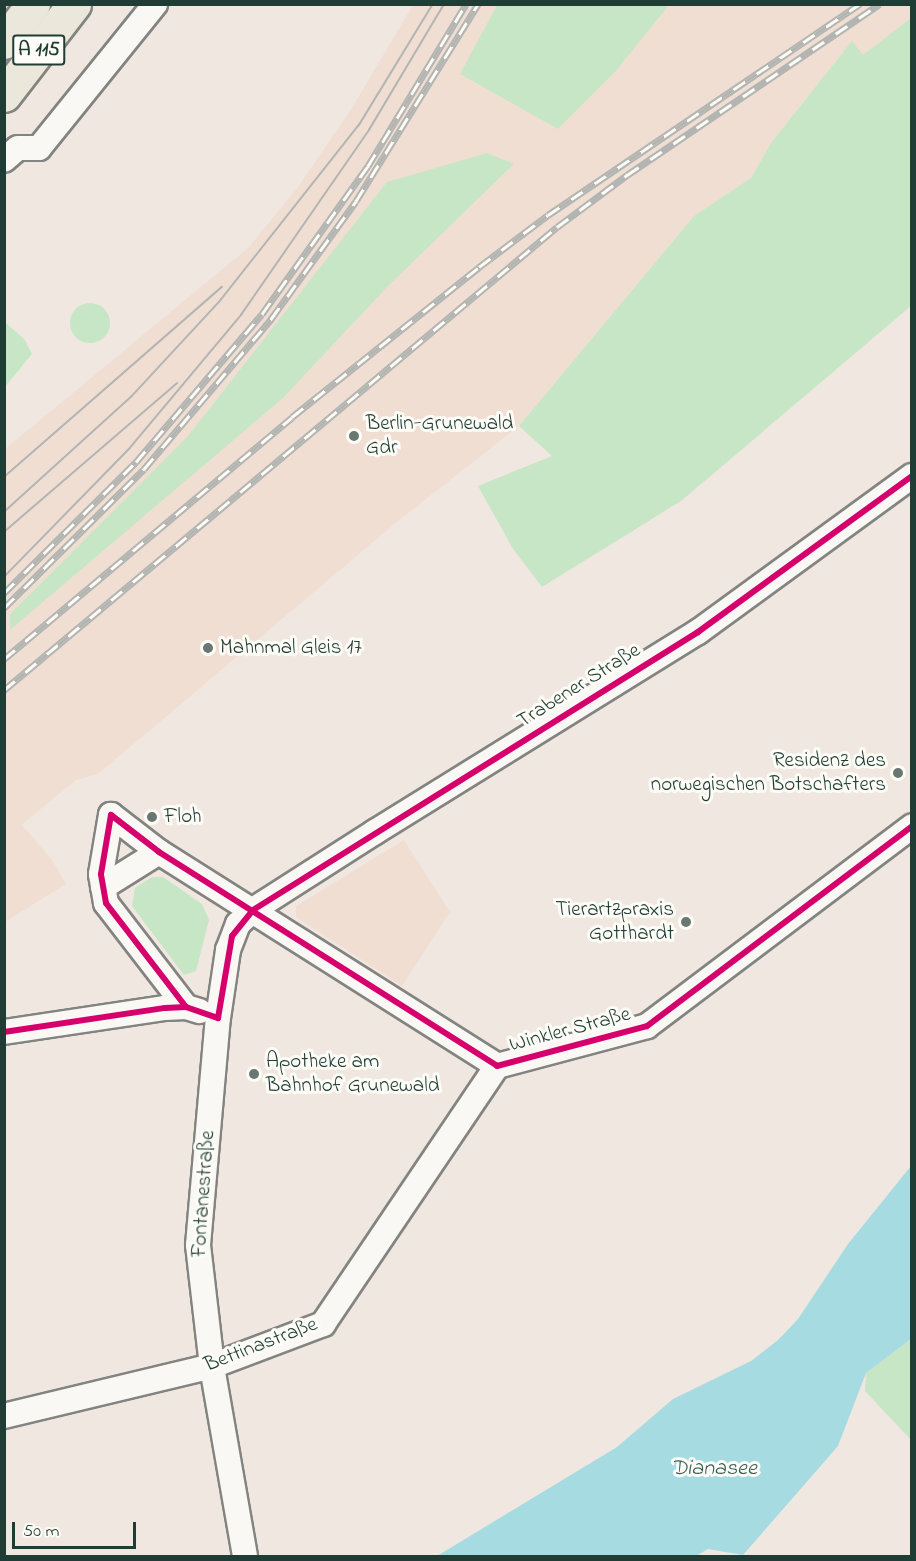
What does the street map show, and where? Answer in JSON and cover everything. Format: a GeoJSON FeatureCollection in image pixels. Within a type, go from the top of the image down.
{"type":"FeatureCollection","features":[{"type":"Feature","properties":{"kind":"highway","name":"A 115"},"geometry":{"type":"LineString","coordinates":[[4,42],[33,4]]}},
{"type":"Feature","properties":{"kind":"highway","name":"A 115"},"geometry":{"type":"LineString","coordinates":[[4,95],[74,4]]}},
{"type":"Feature","properties":{"kind":"street"},"geometry":{"type":"LineString","coordinates":[[4,160],[18,148],[39,148],[155,4]]}},
{"type":"Feature","properties":{"kind":"street","name":"Trabener Straße"},"geometry":{"type":"LineString","coordinates":[[253,910],[698,632],[912,476]]}},
{"type":"Feature","properties":{"kind":"street","name":"Winkler Straße"},"geometry":{"type":"LineString","coordinates":[[103,887],[100,874],[111,815],[159,852],[497,1066],[648,1026],[912,826]]}},
{"type":"Feature","properties":{"kind":"street"},"geometry":{"type":"LineString","coordinates":[[159,852],[103,887],[106,903],[186,1007]]}},
{"type":"Feature","properties":{"kind":"street","name":"Fontanestraße"},"geometry":{"type":"LineString","coordinates":[[245,1557],[212,1366],[198,1245],[218,1018],[232,936],[253,910]]}},
{"type":"Feature","properties":{"kind":"street"},"geometry":{"type":"LineString","coordinates":[[4,1032],[186,1007],[218,1018]]}},
{"type":"Feature","properties":{"kind":"street","name":"Bettinastraße"},"geometry":{"type":"LineString","coordinates":[[4,1416],[212,1366],[323,1324],[497,1066]]}},
{"type":"Feature","properties":{"kind":"shaded area"},"geometry":{"type":"Polygon","coordinates":[[[413,5],[911,5],[911,18],[863,56],[852,42],[771,143],[751,178],[694,216],[519,426],[397,522],[98,774],[76,780],[26,821],[22,825],[52,860],[66,884],[5,922],[5,449],[248,248],[298,187],[350,111],[413,5]]]}},
{"type":"Feature","properties":{"kind":"shaded area"},"geometry":{"type":"Polygon","coordinates":[[[404,840],[450,912],[402,986],[296,917],[296,906],[404,840]]]}},
{"type":"Feature","properties":{"kind":"green space"},"geometry":{"type":"Polygon","coordinates":[[[497,5],[669,5],[615,72],[558,129],[460,74],[497,5]]]}},
{"type":"Feature","properties":{"kind":"green space"},"geometry":{"type":"Polygon","coordinates":[[[911,18],[911,306],[681,501],[542,587],[513,549],[478,486],[552,456],[519,426],[694,216],[751,178],[771,143],[852,41],[863,55],[911,18]]]}},
{"type":"Feature","properties":{"kind":"green space"},"geometry":{"type":"Polygon","coordinates":[[[487,153],[514,164],[387,287],[283,398],[10,630],[10,614],[188,436],[387,182],[487,153]]]}},
{"type":"Feature","properties":{"kind":"green space"},"geometry":{"type":"Polygon","coordinates":[[[90,303],[98,304],[104,309],[109,315],[109,331],[104,337],[98,342],[90,343],[82,342],[76,337],[71,331],[70,323],[71,315],[76,309],[82,304],[90,303]]]}},
{"type":"Feature","properties":{"kind":"green space"},"geometry":{"type":"Polygon","coordinates":[[[5,322],[25,340],[32,354],[5,387],[5,322]]]}},
{"type":"Feature","properties":{"kind":"green space"},"geometry":{"type":"Polygon","coordinates":[[[152,877],[163,877],[202,904],[209,920],[196,971],[184,975],[132,906],[135,888],[152,877]]]}},
{"type":"Feature","properties":{"kind":"green space"},"geometry":{"type":"Polygon","coordinates":[[[911,1339],[911,1440],[865,1391],[866,1373],[911,1339]]]}},
{"type":"Feature","properties":{"kind":"water","name":"Dianasee"},"geometry":{"type":"Polygon","coordinates":[[[911,1166],[911,1339],[866,1373],[838,1446],[743,1555],[708,1549],[696,1556],[437,1556],[617,1447],[673,1399],[751,1361],[778,1340],[798,1319],[848,1244],[911,1166]]]}},
{"type":"Feature","properties":{"kind":"tram line"},"geometry":{"type":"LineString","coordinates":[[4,512],[131,397],[219,302],[359,125],[433,4]]}},
{"type":"Feature","properties":{"kind":"tram line"},"geometry":{"type":"LineString","coordinates":[[4,577],[129,449],[241,315],[369,130],[444,4]]}},
{"type":"Feature","properties":{"kind":"tram line"},"geometry":{"type":"LineString","coordinates":[[4,477],[222,287]]}},
{"type":"Feature","properties":{"kind":"tram line"},"geometry":{"type":"LineString","coordinates":[[4,532],[177,383]]}},
{"type":"Feature","properties":{"kind":"railway"},"geometry":{"type":"LineString","coordinates":[[4,593],[136,462],[262,314],[368,166],[466,4]]}},
{"type":"Feature","properties":{"kind":"railway"},"geometry":{"type":"LineString","coordinates":[[4,608],[144,469],[271,319],[356,201],[478,4]]}},
{"type":"Feature","properties":{"kind":"railway"},"geometry":{"type":"LineString","coordinates":[[4,659],[292,417],[479,267],[548,215],[860,4]]}},
{"type":"Feature","properties":{"kind":"railway"},"geometry":{"type":"LineString","coordinates":[[4,690],[557,227],[627,175],[880,4]]}},
{"type":"Feature","properties":{"kind":"cycle path"},"geometry":{"type":"LineString","coordinates":[[4,1032],[165,1008],[186,1007],[218,1018],[232,936],[253,910],[698,632],[912,476]]}},
{"type":"Feature","properties":{"kind":"cycle path"},"geometry":{"type":"LineString","coordinates":[[186,1007],[106,903],[101,874],[111,815],[159,852],[497,1066],[647,1026],[912,826]]}},
{"type":"Feature","properties":{"kind":"place","name":"Berlin-Grunewald Gdr"},"geometry":{"type":"Point","coordinates":[354,436]}},
{"type":"Feature","properties":{"kind":"place","name":"Mahnmal Gleis 17"},"geometry":{"type":"Point","coordinates":[208,648]}},
{"type":"Feature","properties":{"kind":"place","name":"Residenz des norwegischen Botschafters"},"geometry":{"type":"Point","coordinates":[898,773]}},
{"type":"Feature","properties":{"kind":"place","name":"Floh"},"geometry":{"type":"Point","coordinates":[152,817]}},
{"type":"Feature","properties":{"kind":"place","name":"Tierartzpraxis Gotthardt"},"geometry":{"type":"Point","coordinates":[686,922]}},
{"type":"Feature","properties":{"kind":"place","name":"Apotheke am Bahnhof Grunewald"},"geometry":{"type":"Point","coordinates":[254,1074]}}]}
